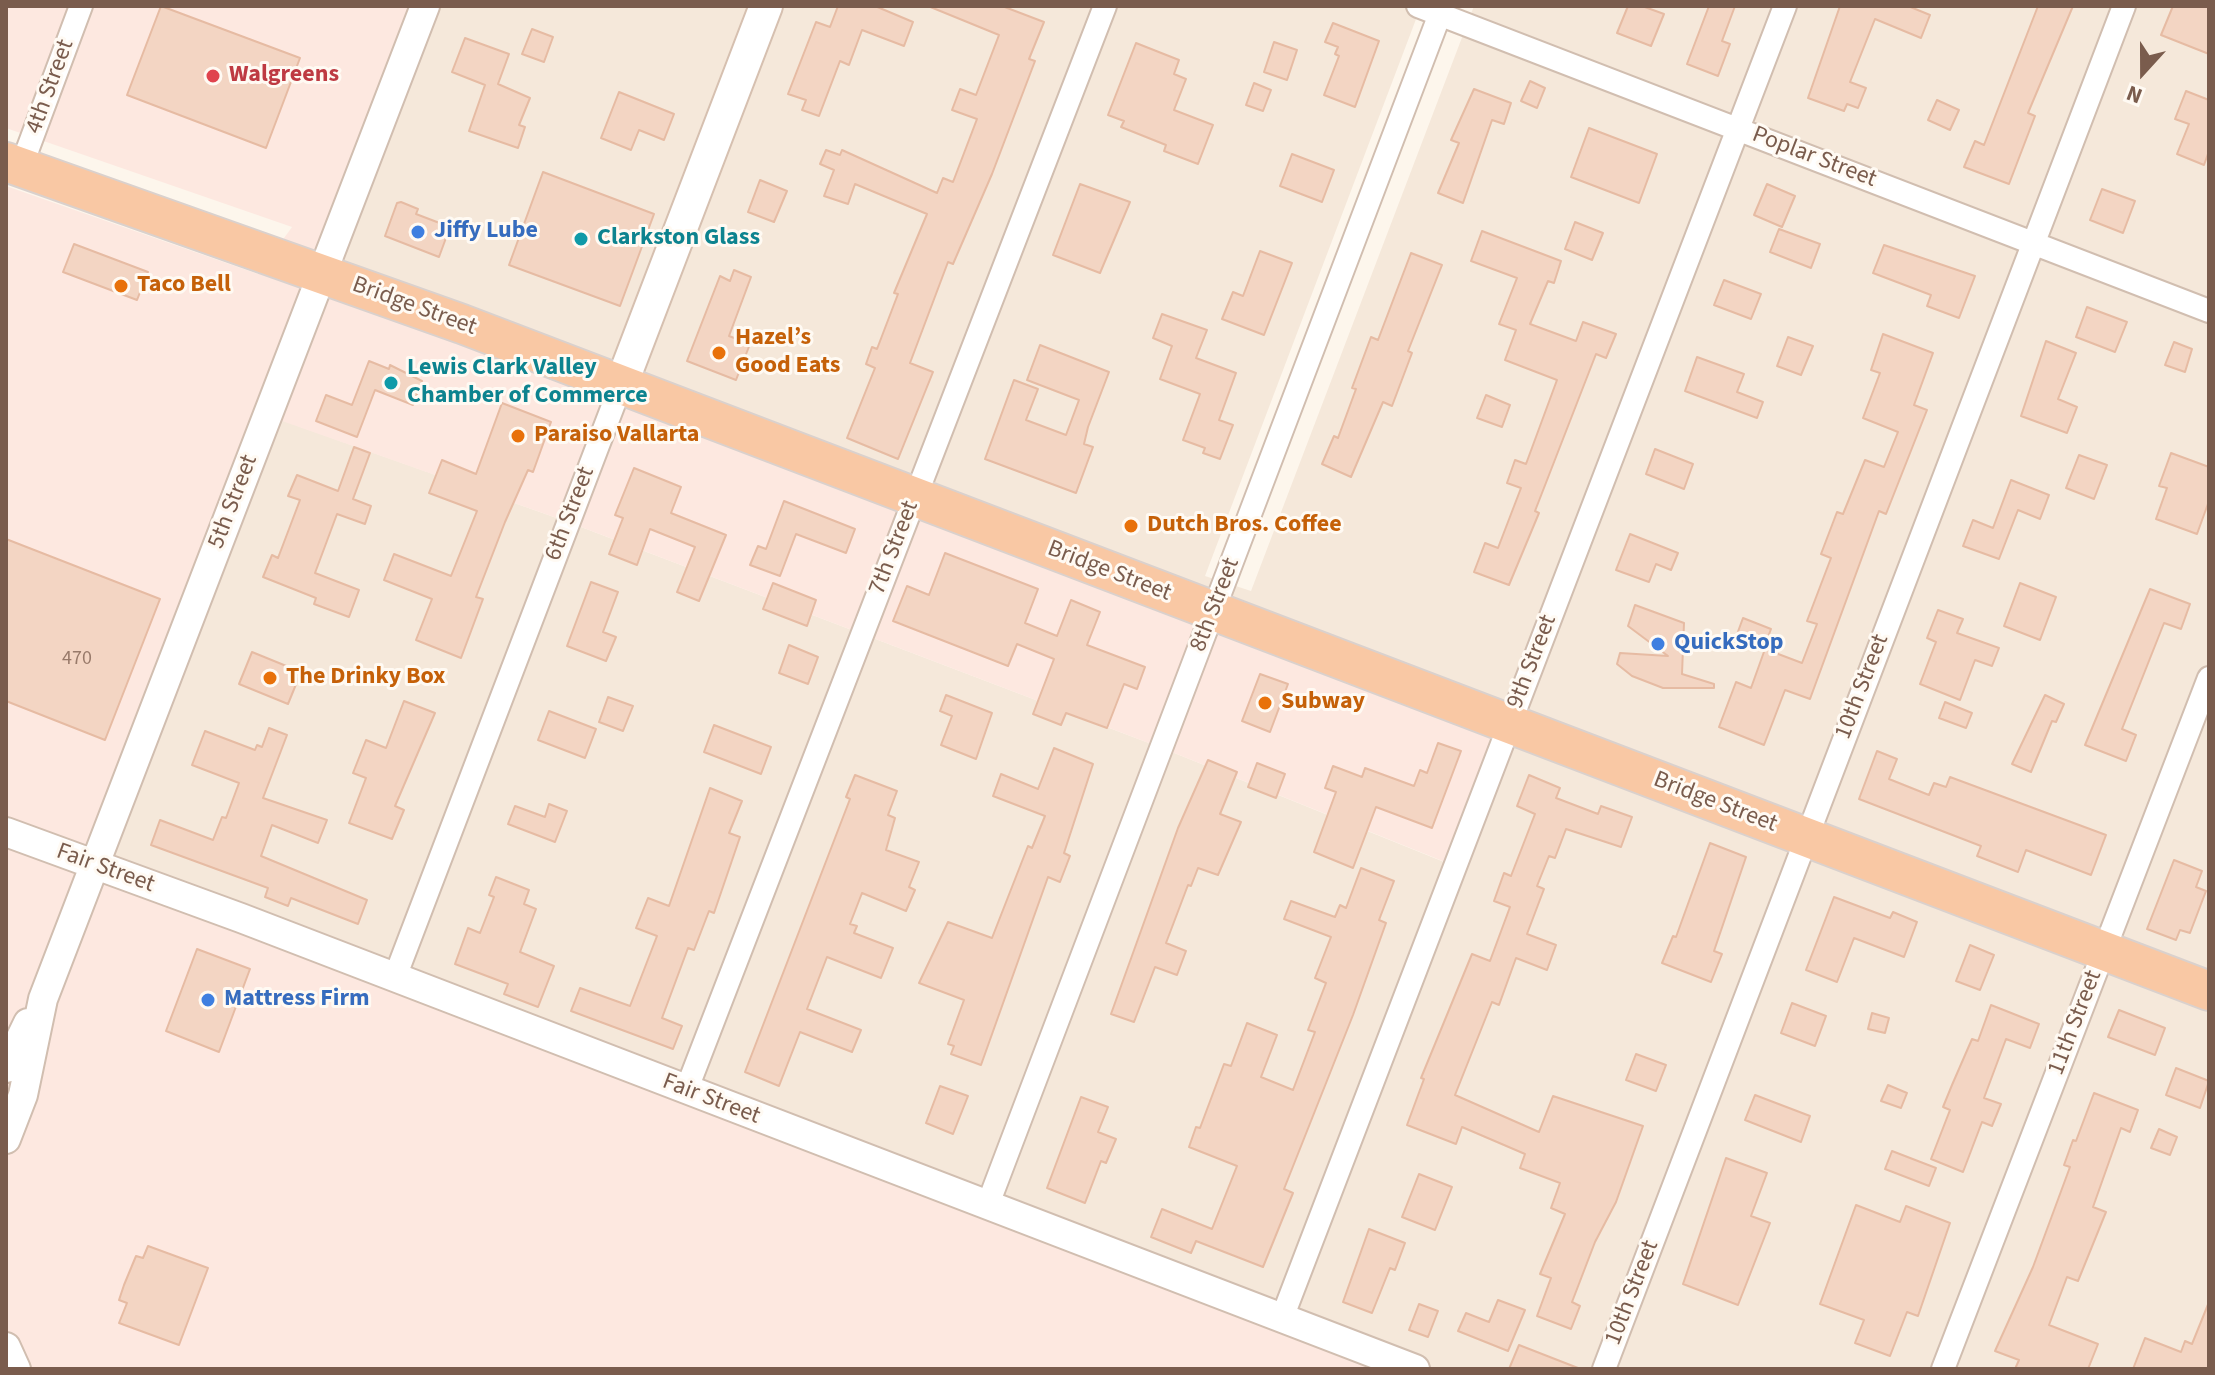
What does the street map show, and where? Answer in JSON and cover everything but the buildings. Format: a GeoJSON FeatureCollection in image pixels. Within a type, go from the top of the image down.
{"type":"FeatureCollection","features":[{"type":"Feature","properties":{"kind":"highway","name":"Bridge Street"},"geometry":{"type":"LineString","coordinates":[[14,164],[323,273],[621,385],[2209,991]]}},
{"type":"Feature","properties":{"kind":"main road","name":"6th Street"},"geometry":{"type":"LineString","coordinates":[[621,385],[766,6]]}},
{"type":"Feature","properties":{"kind":"street","name":"4th Street"},"geometry":{"type":"LineString","coordinates":[[14,164],[81,6]]}},
{"type":"Feature","properties":{"kind":"street","name":"5th Street"},"geometry":{"type":"LineString","coordinates":[[6,1139],[23,1095],[43,999],[425,6]]}},
{"type":"Feature","properties":{"kind":"street","name":"7th Street"},"geometry":{"type":"LineString","coordinates":[[686,1091],[1105,6]]}},
{"type":"Feature","properties":{"kind":"street","name":"Poplar Street"},"geometry":{"type":"LineString","coordinates":[[1418,6],[1442,10],[1738,129],[2209,311]]}},
{"type":"Feature","properties":{"kind":"street","name":"9th Street"},"geometry":{"type":"LineString","coordinates":[[1282,1318],[1785,6]]}},
{"type":"Feature","properties":{"kind":"street","name":"10th Street"},"geometry":{"type":"LineString","coordinates":[[1604,1369],[2124,6]]}},
{"type":"Feature","properties":{"kind":"street","name":"8th Street"},"geometry":{"type":"LineString","coordinates":[[988,1204],[1442,10]]}},
{"type":"Feature","properties":{"kind":"street","name":"6th Street"},"geometry":{"type":"LineString","coordinates":[[395,977],[621,385]]}},
{"type":"Feature","properties":{"kind":"street","name":"11th Street"},"geometry":{"type":"LineString","coordinates":[[1943,1369],[2209,678]]}},
{"type":"Feature","properties":{"kind":"street","name":"Fair Street"},"geometry":{"type":"LineString","coordinates":[[6,832],[395,977],[1415,1369]]}},
{"type":"Feature","properties":{"kind":"street","name":"5th Street"},"geometry":{"type":"LineString","coordinates":[[6,1068],[20,1035],[43,999]]}},
{"type":"Feature","properties":{"kind":"street"},"geometry":{"type":"LineString","coordinates":[[6,1347],[16,1369]]}},
{"type":"Feature","properties":{"kind":"shaded area"},"geometry":{"type":"Polygon","coordinates":[[[6,6],[425,6],[323,272],[1509,724],[1455,866],[1162,748],[568,522],[268,416],[94,865],[1415,1369],[6,1369],[6,186],[258,274],[292,227],[6,128],[6,6]]]}},
{"type":"Feature","properties":{"kind":"shaded area"},"geometry":{"type":"Polygon","coordinates":[[[425,6],[1421,6],[1205,576],[1251,591],[1474,6],[2209,6],[2209,1369],[1415,1369],[93,866],[267,415],[568,522],[1162,748],[1454,866],[323,273],[425,6]]]}},
{"type":"Feature","properties":{"kind":"place","name":"Walgreens"},"geometry":{"type":"Point","coordinates":[213,76]}},
{"type":"Feature","properties":{"kind":"place","name":"Jiffy Lube"},"geometry":{"type":"Point","coordinates":[418,232]}},
{"type":"Feature","properties":{"kind":"place","name":"Clarkston Glass"},"geometry":{"type":"Point","coordinates":[581,239]}},
{"type":"Feature","properties":{"kind":"place","name":"Taco Bell"},"geometry":{"type":"Point","coordinates":[121,286]}},
{"type":"Feature","properties":{"kind":"place","name":"Hazel’s Good Eats"},"geometry":{"type":"Point","coordinates":[719,353]}},
{"type":"Feature","properties":{"kind":"place","name":"Lewis Clark Valley Chamber of Commerce"},"geometry":{"type":"Point","coordinates":[391,383]}},
{"type":"Feature","properties":{"kind":"place","name":"Paraiso Vallarta"},"geometry":{"type":"Point","coordinates":[518,436]}},
{"type":"Feature","properties":{"kind":"place","name":"Dutch Bros. Coffee"},"geometry":{"type":"Point","coordinates":[1131,526]}},
{"type":"Feature","properties":{"kind":"place","name":"QuickStop"},"geometry":{"type":"Point","coordinates":[1658,644]}},
{"type":"Feature","properties":{"kind":"place","name":"The Drinky Box"},"geometry":{"type":"Point","coordinates":[270,678]}},
{"type":"Feature","properties":{"kind":"place","name":"Subway"},"geometry":{"type":"Point","coordinates":[1265,703]}},
{"type":"Feature","properties":{"kind":"place","name":"Mattress Firm"},"geometry":{"type":"Point","coordinates":[208,1000]}}]}
